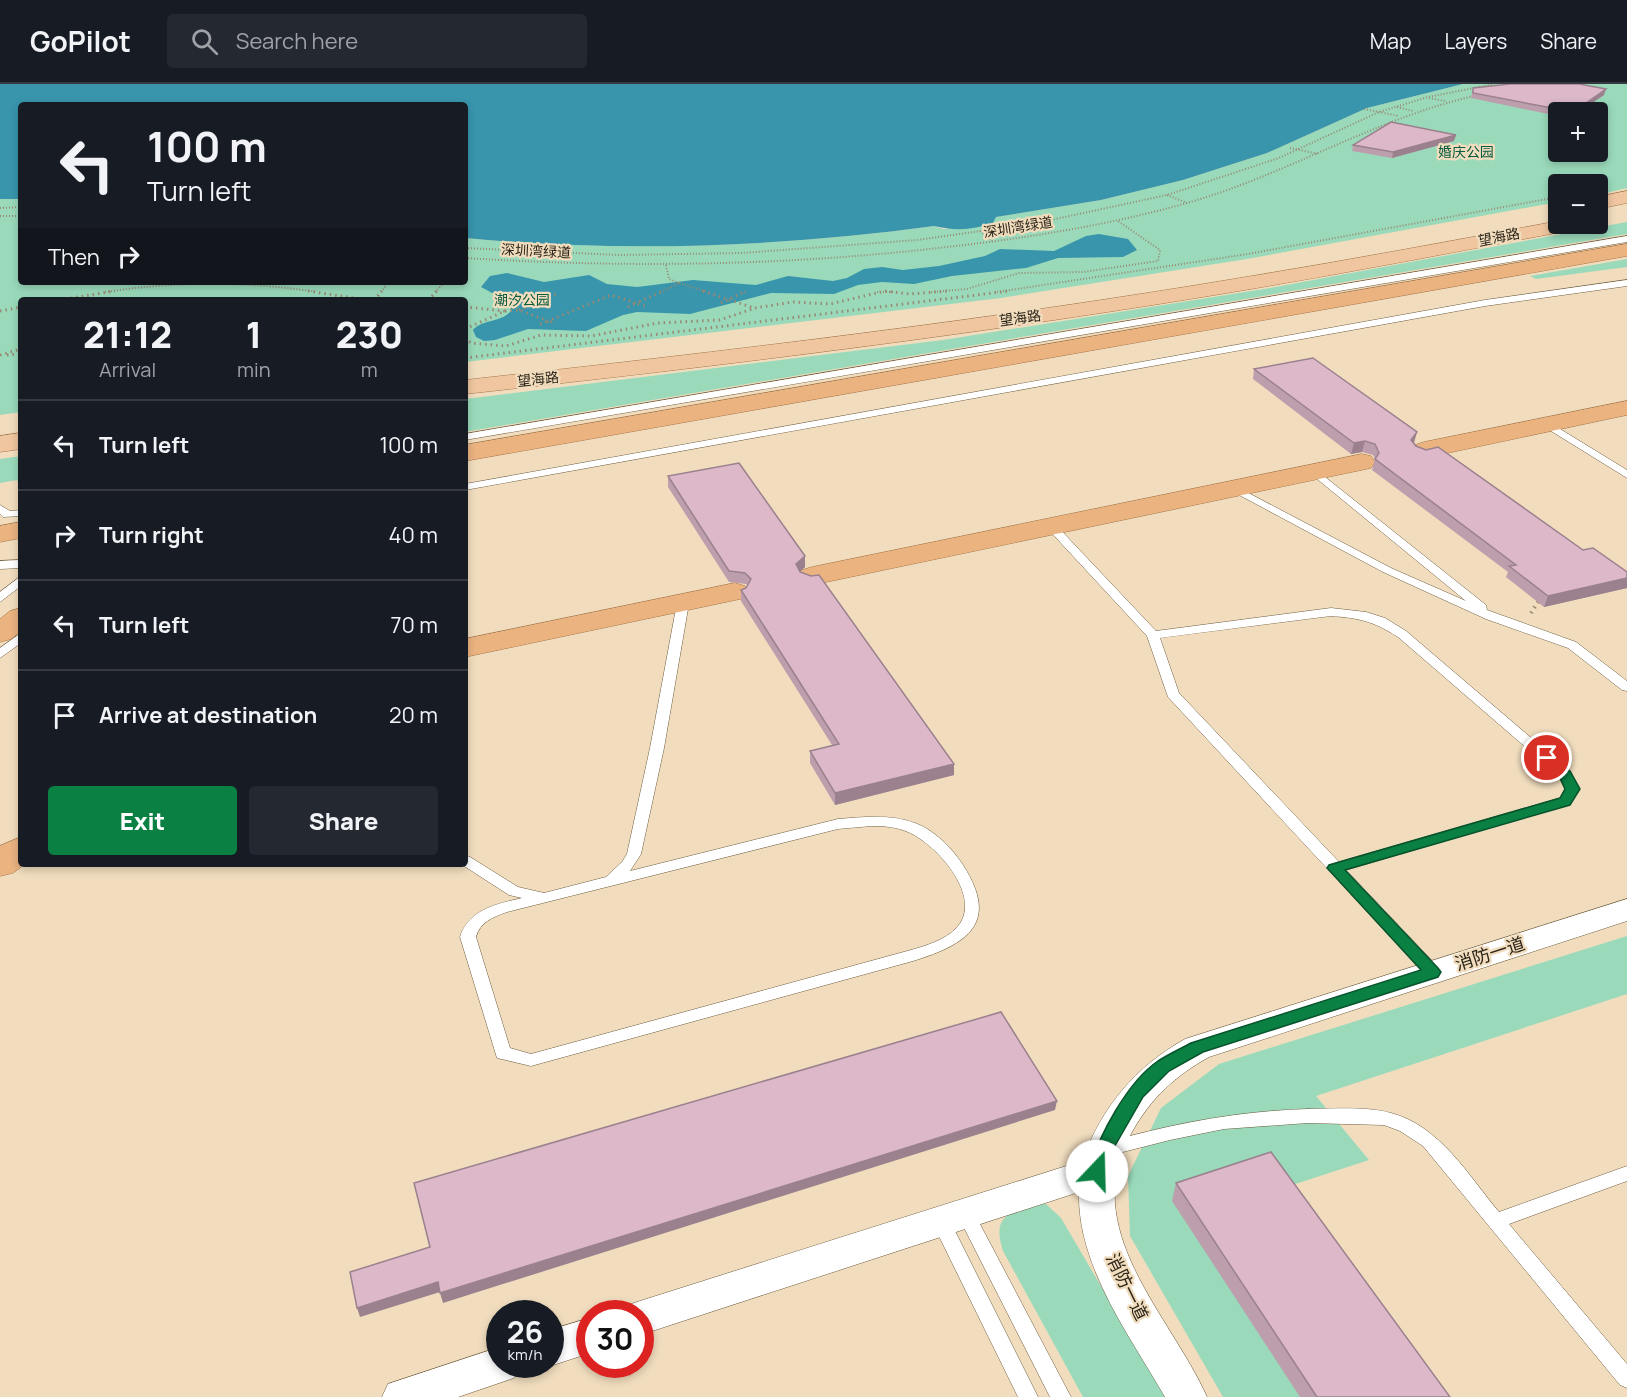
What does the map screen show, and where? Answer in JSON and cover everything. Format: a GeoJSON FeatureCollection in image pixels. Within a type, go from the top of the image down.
{"type":"FeatureCollection","features":[{"type":"Feature","properties":{"kind":"highway"},"geometry":{"type":"LineString","coordinates":[[468,452],[1627,250]]}},
{"type":"Feature","properties":{"kind":"highway"},"geometry":{"type":"LineString","coordinates":[[468,472],[1509,291],[1627,273]]}},
{"type":"Feature","properties":{"kind":"highway"},"geometry":{"type":"LineString","coordinates":[[1424,450],[1627,408]]}},
{"type":"Feature","properties":{"kind":"highway"},"geometry":{"type":"LineString","coordinates":[[812,576],[1362,462]]}},
{"type":"Feature","properties":{"kind":"highway"},"geometry":{"type":"LineString","coordinates":[[0,534],[18,531]]}},
{"type":"Feature","properties":{"kind":"highway"},"geometry":{"type":"LineString","coordinates":[[468,647],[735,592]]}},
{"type":"Feature","properties":{"kind":"highway"},"geometry":{"type":"LineString","coordinates":[[0,633],[5,599]]}},
{"type":"Feature","properties":{"kind":"highway"},"geometry":{"type":"LineString","coordinates":[[0,864],[18,851]]}},
{"type":"Feature","properties":{"kind":"main road"},"geometry":{"type":"LineString","coordinates":[[1608,201],[1627,197]]}},
{"type":"Feature","properties":{"kind":"main road","name":"望海路"},"geometry":{"type":"LineString","coordinates":[[468,371],[739,341],[1002,306],[1282,263],[1548,213]]}},
{"type":"Feature","properties":{"kind":"main road"},"geometry":{"type":"LineString","coordinates":[[1608,217],[1627,213]]}},
{"type":"Feature","properties":{"kind":"main road","name":"望海路"},"geometry":{"type":"LineString","coordinates":[[468,387],[742,356],[1015,319],[1274,279],[1548,228]]}},
{"type":"Feature","properties":{"kind":"main road"},"geometry":{"type":"LineString","coordinates":[[0,426],[18,423]]}},
{"type":"Feature","properties":{"kind":"main road"},"geometry":{"type":"LineString","coordinates":[[0,444],[18,441]]}},
{"type":"Feature","properties":{"kind":"street","name":"消防一道"},"geometry":{"type":"LineString","coordinates":[[1187,1397],[1122,1285],[1105,1242],[1099,1209],[1100,1160],[1137,1092],[1162,1067],[1189,1053],[1627,910]]}},
{"type":"Feature","properties":{"kind":"street"},"geometry":{"type":"LineString","coordinates":[[654,1313],[952,1216],[1100,1160]]}},
{"type":"Feature","properties":{"kind":"street"},"geometry":{"type":"LineString","coordinates":[[402,1397],[486,1370]]}},
{"type":"Feature","properties":{"kind":"lane"},"geometry":{"type":"LineString","coordinates":[[468,436],[1627,239]]}},
{"type":"Feature","properties":{"kind":"lane"},"geometry":{"type":"LineString","coordinates":[[468,486],[1485,303],[1627,283]]}},
{"type":"Feature","properties":{"kind":"lane"},"geometry":{"type":"LineString","coordinates":[[1547,424],[1627,475]]}},
{"type":"Feature","properties":{"kind":"lane"},"geometry":{"type":"LineString","coordinates":[[1315,472],[1490,616]]}},
{"type":"Feature","properties":{"kind":"lane"},"geometry":{"type":"LineString","coordinates":[[1233,489],[1387,570],[1490,616],[1572,645],[1627,687]]}},
{"type":"Feature","properties":{"kind":"lane"},"geometry":{"type":"LineString","coordinates":[[0,508],[7,515],[18,513]]}},
{"type":"Feature","properties":{"kind":"lane"},"geometry":{"type":"LineString","coordinates":[[1052,526],[1153,635],[1173,694],[1433,972]]}},
{"type":"Feature","properties":{"kind":"lane"},"geometry":{"type":"LineString","coordinates":[[0,565],[18,564]]}},
{"type":"Feature","properties":{"kind":"lane"},"geometry":{"type":"LineString","coordinates":[[5,599],[18,584]]}},
{"type":"Feature","properties":{"kind":"lane"},"geometry":{"type":"LineString","coordinates":[[5,599],[18,591]]}},
{"type":"Feature","properties":{"kind":"lane"},"geometry":{"type":"LineString","coordinates":[[602,883],[619,874],[634,854],[657,748],[683,603]]}},
{"type":"Feature","properties":{"kind":"lane"},"geometry":{"type":"LineString","coordinates":[[1153,635],[1331,612],[1362,615],[1381,621],[1402,633],[1565,774],[1572,789],[1565,801],[1335,868]]}},
{"type":"Feature","properties":{"kind":"lane"},"geometry":{"type":"LineString","coordinates":[[0,654],[18,639]]}},
{"type":"Feature","properties":{"kind":"lane"},"geometry":{"type":"LineString","coordinates":[[872,821],[908,826],[936,843],[957,868],[967,885],[973,903],[968,925],[960,934],[931,949],[531,1060],[503,1053],[468,937],[470,926],[484,915],[602,883],[838,824],[872,821]]}},
{"type":"Feature","properties":{"kind":"lane"},"geometry":{"type":"LineString","coordinates":[[468,862],[513,891],[546,897]]}},
{"type":"Feature","properties":{"kind":"lane"},"geometry":{"type":"LineString","coordinates":[[1100,1160],[1180,1128],[1249,1118],[1289,1115],[1375,1117],[1398,1121],[1415,1130],[1429,1142],[1627,1379]]}},
{"type":"Feature","properties":{"kind":"lane"},"geometry":{"type":"LineString","coordinates":[[1495,1221],[1627,1173]]}},
{"type":"Feature","properties":{"kind":"lane"},"geometry":{"type":"LineString","coordinates":[[952,1216],[1028,1397]]}},
{"type":"Feature","properties":{"kind":"lane"},"geometry":{"type":"LineString","coordinates":[[952,1216],[1061,1397]]}},
{"type":"Feature","properties":{"kind":"path"},"geometry":{"type":"LineString","coordinates":[[1476,84],[1495,88]]}},
{"type":"Feature","properties":{"kind":"path"},"geometry":{"type":"LineString","coordinates":[[468,248],[556,253],[742,253],[861,246],[981,231],[1084,214],[1167,195],[1219,179],[1297,149],[1396,106],[1494,84]]}},
{"type":"Feature","properties":{"kind":"path","name":"深圳湾绿道"},"geometry":{"type":"LineString","coordinates":[[468,259],[666,265],[743,264],[868,256],[993,242],[1118,220],[1188,203],[1260,180],[1400,116],[1478,95],[1463,90]]}},
{"type":"Feature","properties":{"kind":"path"},"geometry":{"type":"LineString","coordinates":[[1428,97],[1446,102]]}},
{"type":"Feature","properties":{"kind":"path"},"geometry":{"type":"LineString","coordinates":[[1396,106],[1413,111]]}},
{"type":"Feature","properties":{"kind":"path"},"geometry":{"type":"LineString","coordinates":[[1364,109],[1400,116]]}},
{"type":"Feature","properties":{"kind":"path"},"geometry":{"type":"LineString","coordinates":[[1290,148],[1319,154]]}},
{"type":"Feature","properties":{"kind":"path"},"geometry":{"type":"LineString","coordinates":[[1167,195],[1188,203]]}},
{"type":"Feature","properties":{"kind":"path"},"geometry":{"type":"LineString","coordinates":[[468,358],[1046,286],[1248,254],[1548,199]]}},
{"type":"Feature","properties":{"kind":"path"},"geometry":{"type":"LineString","coordinates":[[0,208],[18,207]]}},
{"type":"Feature","properties":{"kind":"path"},"geometry":{"type":"LineString","coordinates":[[0,216],[18,216]]}},
{"type":"Feature","properties":{"kind":"path"},"geometry":{"type":"LineString","coordinates":[[468,340],[483,345],[507,346],[541,335],[591,336],[658,323],[700,323],[720,320],[755,308],[793,302],[830,304],[885,291],[910,294],[967,289],[1020,273],[1083,272],[1158,261],[1160,250],[1118,220]]}},
{"type":"Feature","properties":{"kind":"path"},"geometry":{"type":"LineString","coordinates":[[981,231],[993,242]]}},
{"type":"Feature","properties":{"kind":"path"},"geometry":{"type":"LineString","coordinates":[[742,253],[743,264]]}},
{"type":"Feature","properties":{"kind":"path"},"geometry":{"type":"LineString","coordinates":[[666,265],[669,279],[755,308]]}},
{"type":"Feature","properties":{"kind":"path"},"geometry":{"type":"LineString","coordinates":[[628,307],[680,283]]}},
{"type":"Feature","properties":{"kind":"path"},"geometry":{"type":"LineString","coordinates":[[77,297],[128,288],[166,285]]}},
{"type":"Feature","properties":{"kind":"path"},"geometry":{"type":"LineString","coordinates":[[242,285],[293,289],[347,297]]}},
{"type":"Feature","properties":{"kind":"path"},"geometry":{"type":"LineString","coordinates":[[377,297],[385,285]]}},
{"type":"Feature","properties":{"kind":"path"},"geometry":{"type":"LineString","coordinates":[[431,297],[442,285]]}},
{"type":"Feature","properties":{"kind":"path"},"geometry":{"type":"LineString","coordinates":[[720,303],[746,291]]}},
{"type":"Feature","properties":{"kind":"path"},"geometry":{"type":"LineString","coordinates":[[540,294],[549,297]]}},
{"type":"Feature","properties":{"kind":"path"},"geometry":{"type":"LineString","coordinates":[[468,307],[519,310],[556,294]]}},
{"type":"Feature","properties":{"kind":"path"},"geometry":{"type":"LineString","coordinates":[[540,324],[610,295],[645,306]]}},
{"type":"Feature","properties":{"kind":"path"},"geometry":{"type":"LineString","coordinates":[[0,312],[18,308]]}},
{"type":"Feature","properties":{"kind":"path"},"geometry":{"type":"LineString","coordinates":[[519,310],[556,323]]}},
{"type":"Feature","properties":{"kind":"path"},"geometry":{"type":"LineString","coordinates":[[468,328],[506,311]]}},
{"type":"Feature","properties":{"kind":"path"},"geometry":{"type":"LineString","coordinates":[[0,356],[18,352]]}},
{"type":"Feature","properties":{"kind":"path"},"geometry":{"type":"LineString","coordinates":[[1522,627],[1538,602],[1547,600]]}},
{"type":"Feature","properties":{"kind":"green space","name":"婚庆公园"},"geometry":{"type":"Polygon","coordinates":[[[1463,84],[1627,84],[1627,188],[1608,193],[1608,174],[1548,174],[1548,204],[1247,259],[1001,298],[468,362],[468,297],[18,297],[18,412],[0,415],[0,199],[18,199],[18,285],[468,285],[468,238],[583,245],[700,246],[817,239],[934,226],[944,229],[993,223],[996,217],[1101,200],[1183,180],[1267,153],[1367,108],[1463,84]]]}},
{"type":"Feature","properties":{"kind":"green space"},"geometry":{"type":"Polygon","coordinates":[[[1627,222],[1627,234],[468,431],[468,399],[943,340],[1270,288],[1562,234],[1608,234],[1608,226],[1627,222]]]}},
{"type":"Feature","properties":{"kind":"green space"},"geometry":{"type":"Polygon","coordinates":[[[1627,259],[1627,267],[1536,279],[1530,276],[1627,259]]]}},
{"type":"Feature","properties":{"kind":"green space"},"geometry":{"type":"Polygon","coordinates":[[[18,456],[18,483],[17,480],[0,483],[0,459],[18,456]]]}},
{"type":"Feature","properties":{"kind":"green space"},"geometry":{"type":"Polygon","coordinates":[[[1627,936],[1627,994],[1316,1096],[1369,1160],[1280,1189],[1300,1397],[1223,1397],[1130,1236],[1128,1176],[1161,1108],[1219,1064],[1627,936]]]}},
{"type":"Feature","properties":{"kind":"green space"},"geometry":{"type":"Polygon","coordinates":[[[1040,1204],[1046,1204],[1061,1218],[1166,1397],[1083,1397],[1003,1251],[1000,1239],[1000,1229],[1006,1217],[1040,1204]]]}},
{"type":"Feature","properties":{"kind":"water"},"geometry":{"type":"Polygon","coordinates":[[[0,84],[1463,84],[1367,108],[1267,153],[1183,180],[1101,200],[996,217],[993,223],[971,228],[956,229],[934,226],[817,239],[700,246],[583,245],[468,238],[468,102],[18,102],[18,199],[0,199],[0,84]]]}},
{"type":"Feature","properties":{"kind":"water","name":"潮汐公园"},"geometry":{"type":"Polygon","coordinates":[[[1099,234],[1128,239],[1137,250],[1123,257],[1058,258],[1026,268],[952,276],[914,284],[882,282],[858,285],[834,294],[771,293],[690,314],[637,312],[623,315],[586,331],[528,329],[495,340],[484,341],[476,337],[473,330],[511,311],[509,302],[481,287],[490,276],[507,273],[544,282],[589,275],[607,284],[637,287],[693,280],[756,285],[788,276],[833,281],[847,278],[864,269],[882,267],[903,270],[939,266],[985,256],[1000,249],[1054,251],[1086,236],[1099,234]]]}},
{"type":"Feature","properties":{"kind":"building"},"geometry":{"type":"Polygon","coordinates":[[[1510,84],[1579,84],[1606,89],[1587,102],[1548,102],[1548,107],[1473,93],[1473,88],[1510,84]]]}},
{"type":"Feature","properties":{"kind":"building"},"geometry":{"type":"Polygon","coordinates":[[[1391,122],[1456,135],[1393,152],[1353,145],[1391,122]]]}},
{"type":"Feature","properties":{"kind":"building"},"geometry":{"type":"Polygon","coordinates":[[[1313,358],[1417,432],[1411,440],[1416,446],[1426,450],[1438,447],[1583,550],[1593,548],[1627,572],[1627,578],[1548,596],[1509,566],[1516,565],[1375,459],[1379,453],[1375,444],[1365,441],[1354,443],[1254,369],[1313,358]]]}},
{"type":"Feature","properties":{"kind":"building"},"geometry":{"type":"Polygon","coordinates":[[[739,463],[805,556],[796,564],[800,572],[811,576],[819,575],[954,764],[835,793],[810,751],[839,744],[741,590],[746,588],[751,579],[745,573],[729,571],[668,476],[739,463]]]}},
{"type":"Feature","properties":{"kind":"building"},"geometry":{"type":"Polygon","coordinates":[[[1001,1012],[1057,1101],[440,1293],[438,1282],[357,1308],[350,1272],[430,1247],[414,1183],[1001,1012]]]}},
{"type":"Feature","properties":{"kind":"building"},"geometry":{"type":"Polygon","coordinates":[[[1271,1152],[1450,1397],[1317,1397],[1176,1183],[1271,1152]]]}},
{"type":"Feature","properties":{"kind":"route"},"geometry":{"type":"LineString","coordinates":[[1097,1171],[1104,1150],[1137,1092],[1162,1067],[1197,1048],[1433,972],[1335,868],[1565,801],[1572,789],[1565,774],[1547,758]]}}]}
